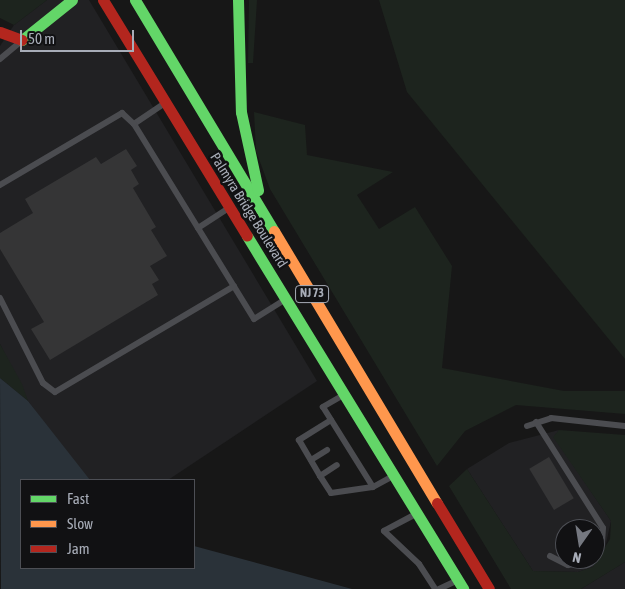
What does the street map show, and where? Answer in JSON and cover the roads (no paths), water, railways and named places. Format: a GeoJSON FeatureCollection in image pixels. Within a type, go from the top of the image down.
{"type":"FeatureCollection","features":[{"type":"Feature","properties":{"kind":"main road"},"geometry":{"type":"LineString","coordinates":[[0,32],[22,40],[72,0]]}},
{"type":"Feature","properties":{"kind":"main road","name":"Palmyra Bridge Boulevard"},"geometry":{"type":"LineString","coordinates":[[103,0],[346,394],[460,584]]}},
{"type":"Feature","properties":{"kind":"main road","name":"Palmyra Bridge Boulevard"},"geometry":{"type":"LineString","coordinates":[[135,0],[489,589]]}},
{"type":"Feature","properties":{"kind":"main road"},"geometry":{"type":"LineString","coordinates":[[238,0],[243,130],[265,216]]}},
{"type":"Feature","properties":{"kind":"lane"},"geometry":{"type":"LineString","coordinates":[[0,59],[22,40]]}},
{"type":"Feature","properties":{"kind":"lane"},"geometry":{"type":"LineString","coordinates":[[134,124],[166,103]]}},
{"type":"Feature","properties":{"kind":"lane"},"geometry":{"type":"LineString","coordinates":[[0,185],[122,113],[134,124],[254,319],[286,299]]}},
{"type":"Feature","properties":{"kind":"lane"},"geometry":{"type":"LineString","coordinates":[[198,228],[230,208]]}},
{"type":"Feature","properties":{"kind":"lane"},"geometry":{"type":"LineString","coordinates":[[0,298],[43,383],[55,392],[234,286]]}},
{"type":"Feature","properties":{"kind":"lane"},"geometry":{"type":"LineString","coordinates":[[346,394],[323,407],[373,487]]}},
{"type":"Feature","properties":{"kind":"lane"},"geometry":{"type":"LineString","coordinates":[[527,426],[536,422],[560,419],[625,426]]}},
{"type":"Feature","properties":{"kind":"lane"},"geometry":{"type":"LineString","coordinates":[[331,420],[299,440],[331,493],[373,487],[394,475]]}},
{"type":"Feature","properties":{"kind":"lane"},"geometry":{"type":"LineString","coordinates":[[536,422],[596,519]]}},
{"type":"Feature","properties":{"kind":"lane"},"geometry":{"type":"LineString","coordinates":[[311,460],[327,450]]}},
{"type":"Feature","properties":{"kind":"lane"},"geometry":{"type":"LineString","coordinates":[[320,476],[337,465]]}},
{"type":"Feature","properties":{"kind":"lane"},"geometry":{"type":"LineString","coordinates":[[418,514],[384,531],[418,564],[435,589]]}},
{"type":"Feature","properties":{"kind":"lane"},"geometry":{"type":"LineString","coordinates":[[550,556],[555,558]]}},
{"type":"Feature","properties":{"kind":"lane"},"geometry":{"type":"LineString","coordinates":[[439,589],[460,584]]}}]}
